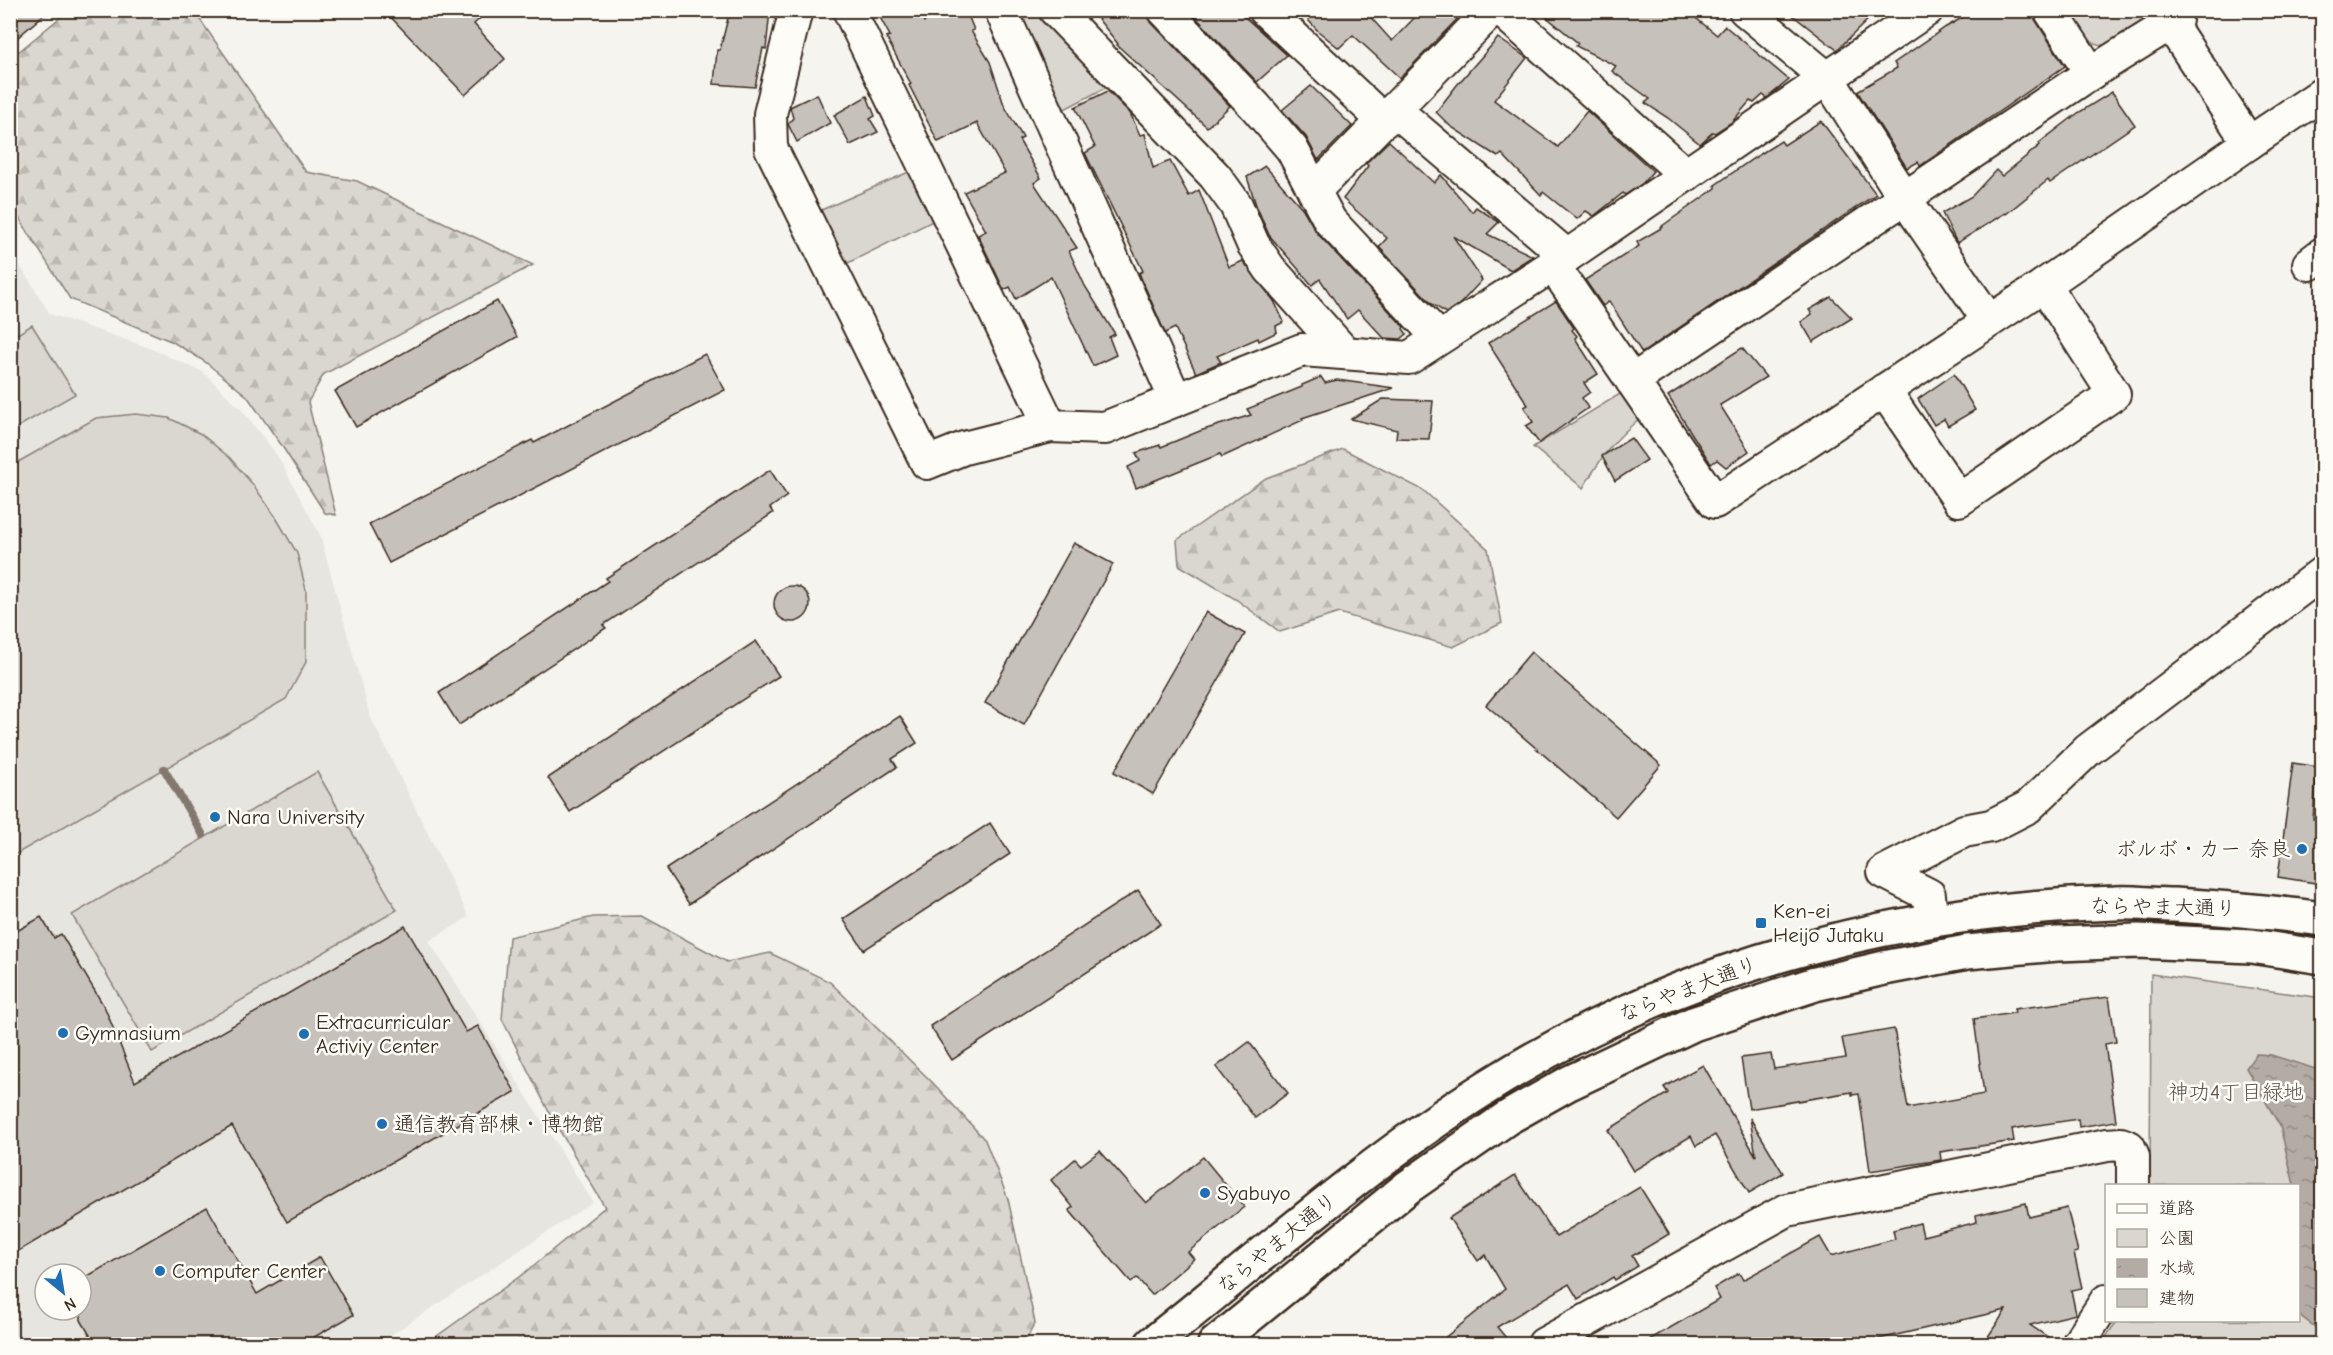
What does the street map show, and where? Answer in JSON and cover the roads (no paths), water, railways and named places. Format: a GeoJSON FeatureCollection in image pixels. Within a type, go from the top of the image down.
{"type":"FeatureCollection","features":[{"type":"Feature","properties":{"kind":"street"},"geometry":{"type":"LineString","coordinates":[[796,10],[770,114],[771,148],[927,463],[964,448],[1050,426],[1105,428],[1302,350],[1409,358],[1560,261],[1927,10]]}},
{"type":"Feature","properties":{"kind":"street"},"geometry":{"type":"LineString","coordinates":[[849,10],[1050,426]]}},
{"type":"Feature","properties":{"kind":"street"},"geometry":{"type":"LineString","coordinates":[[1001,10],[1176,400]]}},
{"type":"Feature","properties":{"kind":"street"},"geometry":{"type":"LineString","coordinates":[[1055,10],[1215,176],[1236,205],[1252,244],[1270,270],[1345,353]]}},
{"type":"Feature","properties":{"kind":"street"},"geometry":{"type":"LineString","coordinates":[[1164,10],[1255,106],[1292,149],[1330,221],[1439,338]]}},
{"type":"Feature","properties":{"kind":"street"},"geometry":{"type":"LineString","coordinates":[[1265,10],[1560,261],[1632,381],[1715,501],[2044,285],[2322,94]]}},
{"type":"Feature","properties":{"kind":"street"},"geometry":{"type":"LineString","coordinates":[[1314,191],[1492,10]]}},
{"type":"Feature","properties":{"kind":"street"},"geometry":{"type":"LineString","coordinates":[[1501,10],[1686,175]]}},
{"type":"Feature","properties":{"kind":"street"},"geometry":{"type":"LineString","coordinates":[[1745,10],[1828,79],[1904,197],[1989,321]]}},
{"type":"Feature","properties":{"kind":"street"},"geometry":{"type":"LineString","coordinates":[[2050,10],[2091,72]]}},
{"type":"Feature","properties":{"kind":"street"},"geometry":{"type":"LineString","coordinates":[[1632,381],[2091,72],[2173,22],[2249,143]]}},
{"type":"Feature","properties":{"kind":"street"},"geometry":{"type":"LineString","coordinates":[[1884,390],[1959,500],[2114,394],[2044,285]]}},
{"type":"Feature","properties":{"kind":"street"},"geometry":{"type":"LineString","coordinates":[[1931,920],[1929,895],[1884,872],[1964,831],[1991,826],[2028,807],[2088,750],[2322,573]]}},
{"type":"Feature","properties":{"kind":"street","name":"ならやま大通り"},"geometry":{"type":"LineString","coordinates":[[1152,1344],[1390,1152],[1487,1086],[1607,1021],[1720,974],[1784,952],[1849,936],[1996,910],[2118,903],[2255,909],[2322,920]]}},
{"type":"Feature","properties":{"kind":"street","name":"ならやま大通り"},"geometry":{"type":"LineString","coordinates":[[1215,1344],[1408,1187],[1507,1118],[1569,1083],[1693,1024],[1815,984],[1966,952],[2057,944],[2138,941],[2252,946],[2322,957]]}},
{"type":"Feature","properties":{"kind":"street"},"geometry":{"type":"LineString","coordinates":[[1544,1344],[1787,1210],[2107,1145],[2121,1144],[2129,1147],[2133,1156],[2133,1184]]}},
{"type":"Feature","properties":{"kind":"street"},"geometry":{"type":"LineString","coordinates":[[2078,1344],[2105,1303]]}},
{"type":"Feature","properties":{"kind":"water"},"geometry":{"type":"Polygon","coordinates":[[[2256,1054],[2271,1055],[2322,1071],[2322,1332],[2300,1316],[2300,1184],[2294,1184],[2280,1126],[2246,1068],[2256,1054]]]}},
{"type":"Feature","properties":{"kind":"waterway"},"geometry":{"type":"LineString","coordinates":[[164,769],[203,835]]}},
{"type":"Feature","properties":{"kind":"place","name":"Nara University"},"geometry":{"type":"Point","coordinates":[215,817]}},
{"type":"Feature","properties":{"kind":"place","name":"ボルボ・カー 奈良"},"geometry":{"type":"Point","coordinates":[2302,849]}},
{"type":"Feature","properties":{"kind":"place","name":"Ken-ei Heijo Jutaku"},"geometry":{"type":"Point","coordinates":[1761,923]}},
{"type":"Feature","properties":{"kind":"place","name":"Gymnasium"},"geometry":{"type":"Point","coordinates":[63,1033]}},
{"type":"Feature","properties":{"kind":"place","name":"Extracurricular Activiy Center"},"geometry":{"type":"Point","coordinates":[304,1034]}},
{"type":"Feature","properties":{"kind":"place","name":"通信教育部棟・博物館"},"geometry":{"type":"Point","coordinates":[382,1124]}},
{"type":"Feature","properties":{"kind":"place","name":"Syabuyo"},"geometry":{"type":"Point","coordinates":[1205,1193]}},
{"type":"Feature","properties":{"kind":"place","name":"Computer Center"},"geometry":{"type":"Point","coordinates":[160,1271]}},
{"type":"Feature","properties":{"kind":"park label","name":"神功4丁目緑地"},"geometry":{"type":"Point","coordinates":[2236,1092]}}]}
